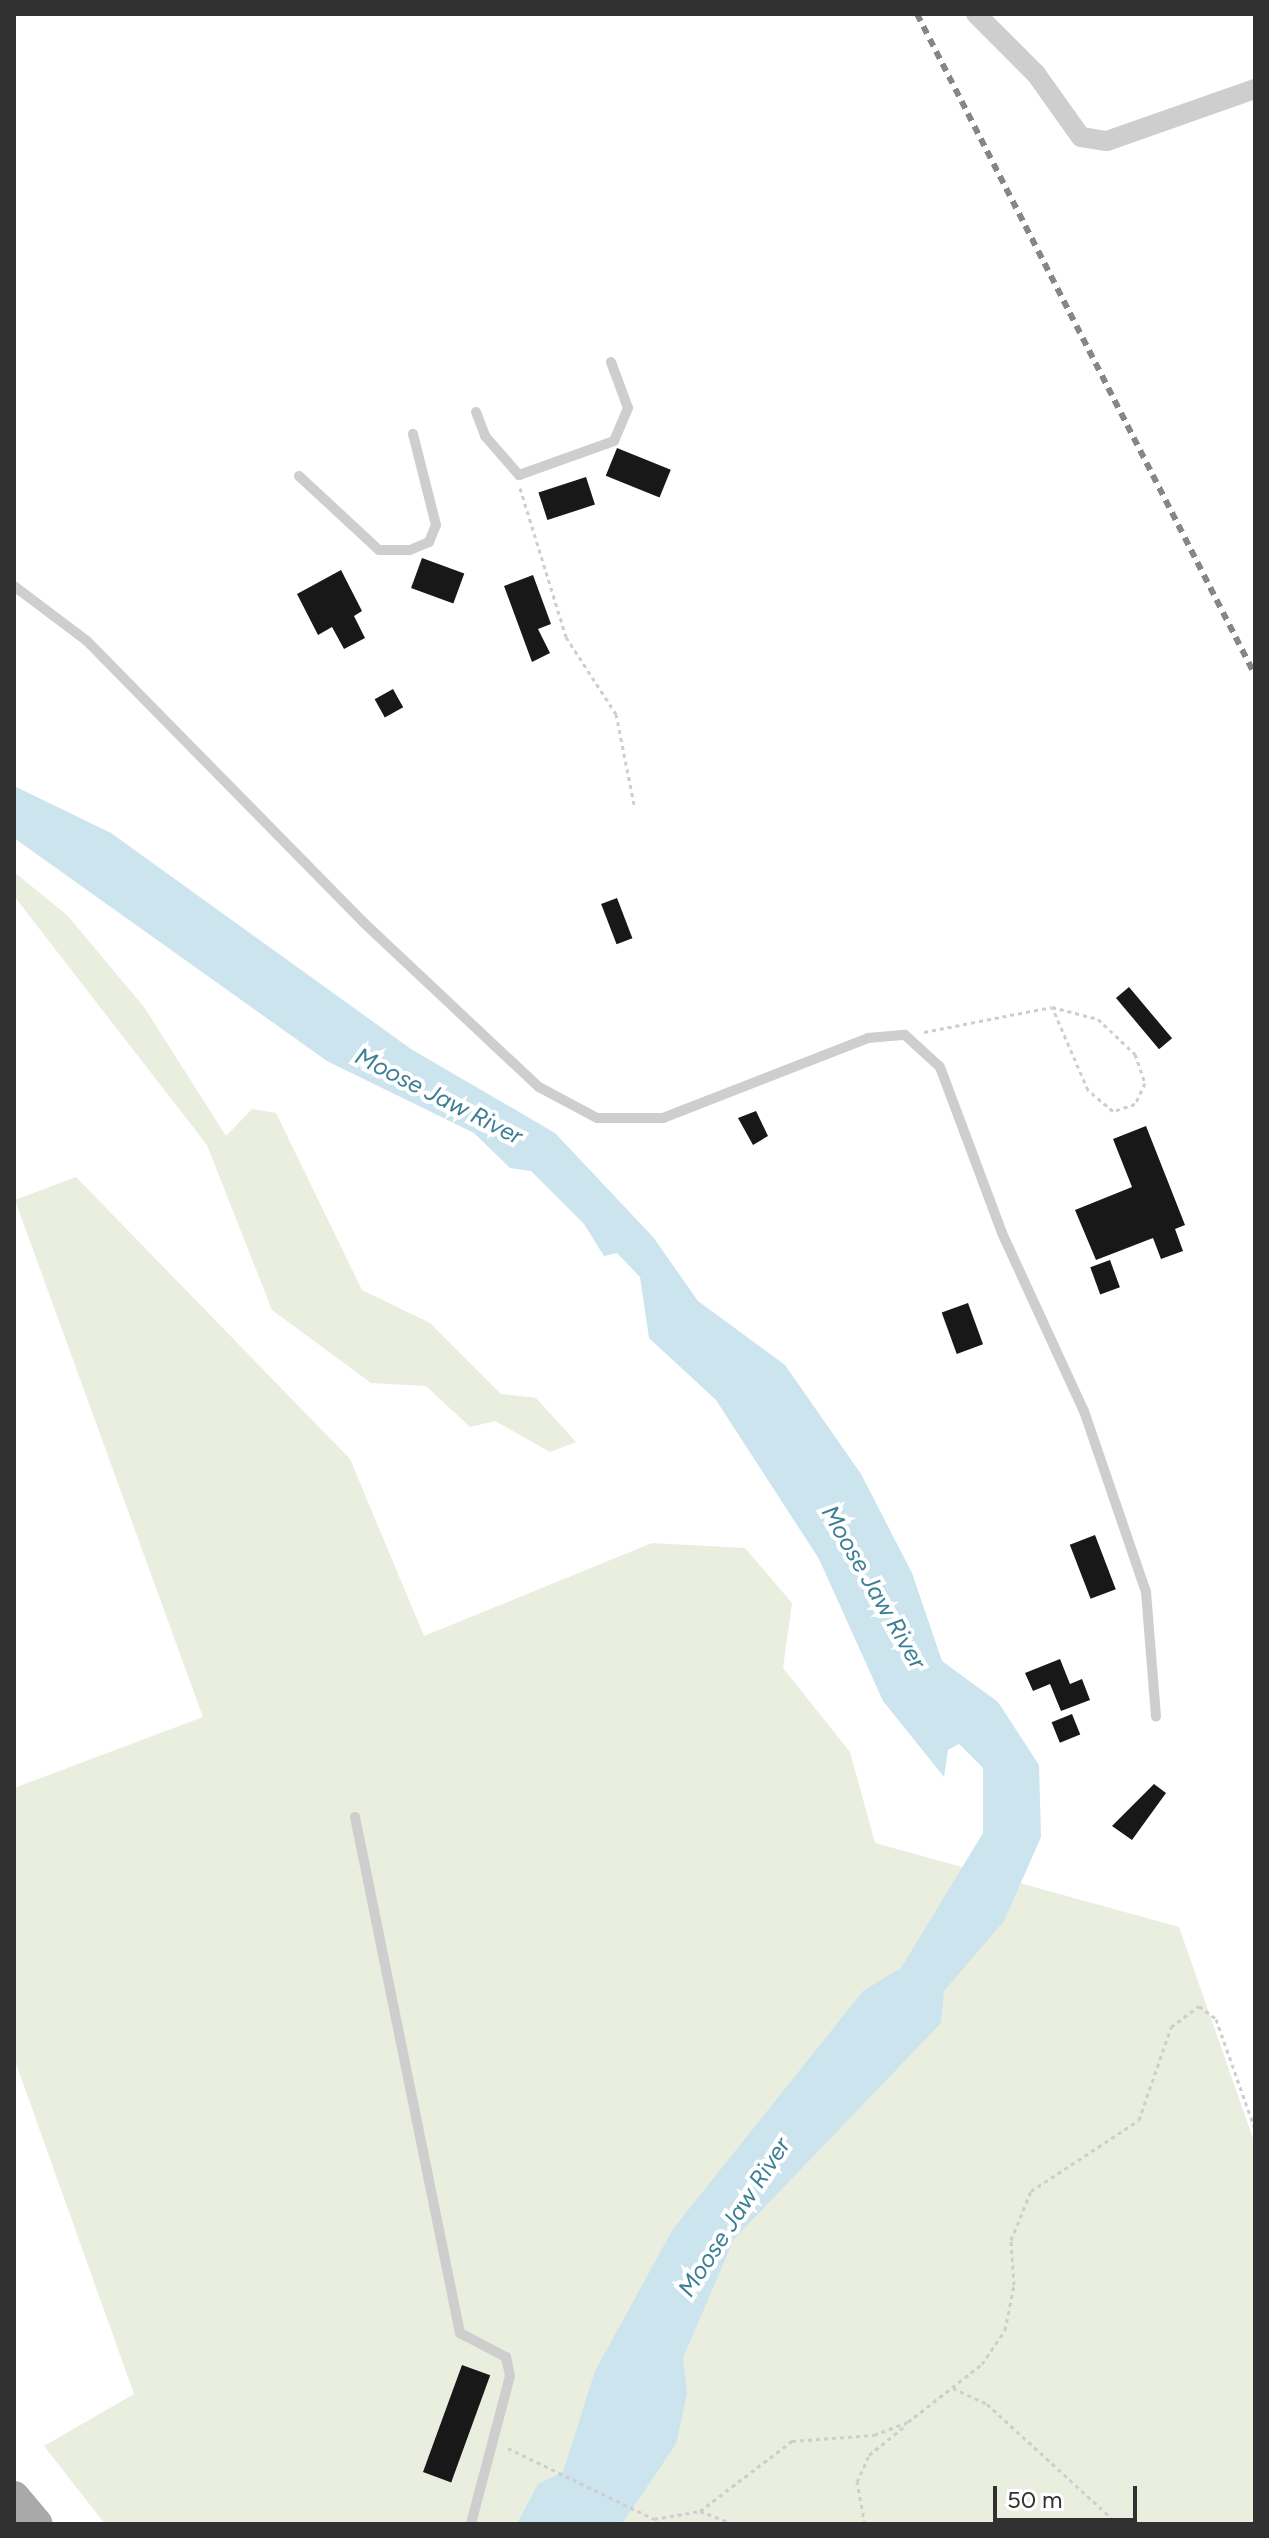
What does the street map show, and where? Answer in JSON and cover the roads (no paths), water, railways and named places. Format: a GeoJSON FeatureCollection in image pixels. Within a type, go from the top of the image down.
{"type":"FeatureCollection","features":[{"type":"Feature","properties":{"kind":"main road"},"geometry":{"type":"LineString","coordinates":[[14,2497],[37,2524]]}},
{"type":"Feature","properties":{"kind":"street"},"geometry":{"type":"LineString","coordinates":[[976,14],[1036,74],[1081,137],[1107,141],[1255,89]]}},
{"type":"Feature","properties":{"kind":"lane"},"geometry":{"type":"LineString","coordinates":[[476,412],[485,436],[519,475],[614,441],[628,408],[611,362]]}},
{"type":"Feature","properties":{"kind":"lane"},"geometry":{"type":"LineString","coordinates":[[299,476],[379,550],[410,550],[429,542],[436,525],[413,434]]}},
{"type":"Feature","properties":{"kind":"lane"},"geometry":{"type":"LineString","coordinates":[[14,586],[87,641],[363,922],[539,1087],[597,1118],[663,1118],[868,1038],[905,1035],[940,1067],[1002,1233],[1084,1411],[1146,1592],[1156,1717]]}},
{"type":"Feature","properties":{"kind":"lane"},"geometry":{"type":"LineString","coordinates":[[355,1817],[460,2333],[506,2357],[510,2376],[490,2439],[471,2524]]}},
{"type":"Feature","properties":{"kind":"water","name":"Moose Jaw River"},"geometry":{"type":"Polygon","coordinates":[[[14,786],[111,833],[411,1049],[555,1133],[653,1237],[698,1301],[785,1365],[861,1474],[912,1573],[942,1661],[998,1702],[1039,1765],[1041,1837],[1004,1921],[944,1991],[941,2023],[734,2239],[683,2358],[687,2394],[676,2444],[622,2524],[517,2524],[538,2484],[563,2472],[595,2371],[673,2229],[863,1991],[901,1968],[983,1833],[983,1768],[959,1744],[948,1750],[944,1777],[883,1701],[819,1559],[716,1400],[649,1338],[640,1277],[617,1253],[604,1256],[584,1224],[531,1171],[510,1168],[474,1133],[327,1061],[14,838],[14,786]]]}},
{"type":"Feature","properties":{"kind":"railway"},"geometry":{"type":"LineString","coordinates":[[917,14],[1255,675]]}}]}
